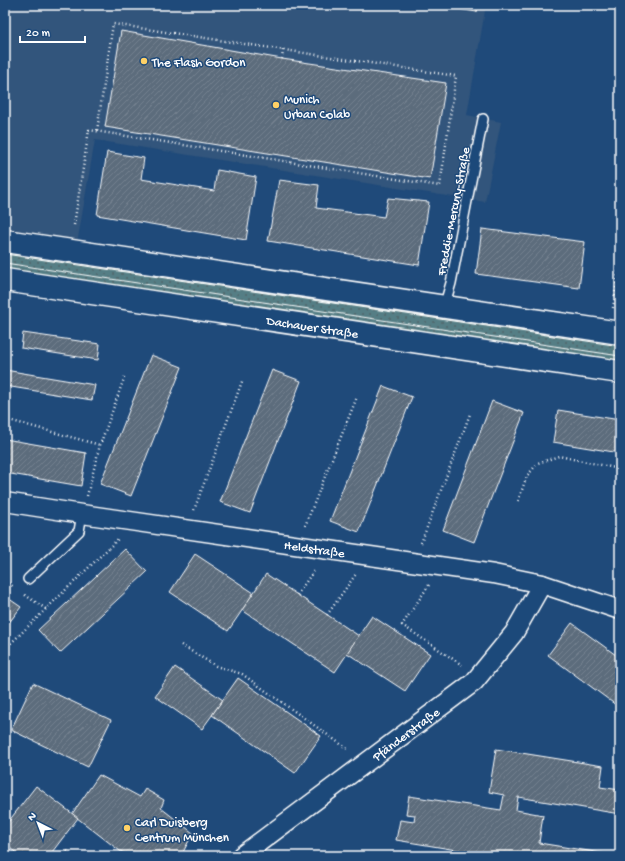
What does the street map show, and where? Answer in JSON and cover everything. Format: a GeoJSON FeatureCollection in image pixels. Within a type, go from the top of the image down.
{"type":"FeatureCollection","features":[{"type":"Feature","properties":{"kind":"main road"},"geometry":{"type":"LineString","coordinates":[[5,241],[620,333]]}},
{"type":"Feature","properties":{"kind":"main road","name":"Dachauer Straße"},"geometry":{"type":"LineString","coordinates":[[5,280],[620,372]]}},
{"type":"Feature","properties":{"kind":"street","name":"Heldstraße"},"geometry":{"type":"LineString","coordinates":[[5,502],[494,574],[542,584],[620,610]]}},
{"type":"Feature","properties":{"kind":"street","name":"Pfänderstraße"},"geometry":{"type":"LineString","coordinates":[[241,856],[474,682],[514,633],[542,584]]}},
{"type":"Feature","properties":{"kind":"lane","name":"Freddie-Mercury-Straße"},"geometry":{"type":"LineString","coordinates":[[444,307],[451,283],[483,119]]}},
{"type":"Feature","properties":{"kind":"lane"},"geometry":{"type":"LineString","coordinates":[[28,579],[79,531],[82,514]]}},
{"type":"Feature","properties":{"kind":"path"},"geometry":{"type":"LineString","coordinates":[[74,225],[89,130],[440,186],[456,76],[113,24],[97,131]]}},
{"type":"Feature","properties":{"kind":"path"},"geometry":{"type":"LineString","coordinates":[[282,58],[283,50]]}},
{"type":"Feature","properties":{"kind":"path"},"geometry":{"type":"LineString","coordinates":[[613,308],[620,260]]}},
{"type":"Feature","properties":{"kind":"path"},"geometry":{"type":"LineString","coordinates":[[82,514],[100,445],[125,376]]}},
{"type":"Feature","properties":{"kind":"path"},"geometry":{"type":"LineString","coordinates":[[187,529],[243,379]]}},
{"type":"Feature","properties":{"kind":"path"},"geometry":{"type":"LineString","coordinates":[[297,546],[357,397]]}},
{"type":"Feature","properties":{"kind":"path"},"geometry":{"type":"LineString","coordinates":[[413,562],[470,414]]}},
{"type":"Feature","properties":{"kind":"path"},"geometry":{"type":"LineString","coordinates":[[5,419],[100,445]]}},
{"type":"Feature","properties":{"kind":"path"},"geometry":{"type":"LineString","coordinates":[[518,501],[527,476],[538,463],[559,456],[620,469]]}},
{"type":"Feature","properties":{"kind":"path"},"geometry":{"type":"LineString","coordinates":[[5,649],[136,522]]}},
{"type":"Feature","properties":{"kind":"path"},"geometry":{"type":"LineString","coordinates":[[297,595],[328,550]]}},
{"type":"Feature","properties":{"kind":"path"},"geometry":{"type":"LineString","coordinates":[[327,615],[369,556]]}},
{"type":"Feature","properties":{"kind":"path"},"geometry":{"type":"LineString","coordinates":[[442,567],[402,625],[466,667]]}},
{"type":"Feature","properties":{"kind":"path"},"geometry":{"type":"LineString","coordinates":[[181,645],[216,666],[242,674],[366,762]]}},
{"type":"Feature","properties":{"kind":"path"},"geometry":{"type":"LineString","coordinates":[[67,851],[74,856]]}},
{"type":"Feature","properties":{"kind":"shaded area"},"geometry":{"type":"Polygon","coordinates":[[[5,5],[486,5],[467,115],[501,122],[485,202],[95,140],[72,273],[5,263],[5,5]]]}},
{"type":"Feature","properties":{"kind":"green space"},"geometry":{"type":"Polygon","coordinates":[[[5,251],[620,344],[620,362],[5,270],[5,251]]]}},
{"type":"Feature","properties":{"kind":"building"},"geometry":{"type":"Polygon","coordinates":[[[431,5],[478,5],[477,12],[431,5]]]}},
{"type":"Feature","properties":{"kind":"building","name":"Munich Urban Colab"},"geometry":{"type":"Polygon","coordinates":[[[121,31],[282,59],[446,83],[430,179],[105,127],[121,31]]]}},
{"type":"Feature","properties":{"kind":"building"},"geometry":{"type":"Polygon","coordinates":[[[107,152],[144,158],[141,179],[214,191],[217,170],[256,177],[246,240],[97,215],[107,152]]]}},
{"type":"Feature","properties":{"kind":"building"},"geometry":{"type":"Polygon","coordinates":[[[279,180],[319,185],[316,208],[384,217],[388,198],[429,202],[419,265],[268,241],[279,180]]]}},
{"type":"Feature","properties":{"kind":"building"},"geometry":{"type":"Polygon","coordinates":[[[482,229],[585,242],[579,288],[476,274],[482,229]]]}},
{"type":"Feature","properties":{"kind":"building"},"geometry":{"type":"Polygon","coordinates":[[[23,333],[100,344],[98,360],[21,348],[23,333]]]}},
{"type":"Feature","properties":{"kind":"building"},"geometry":{"type":"Polygon","coordinates":[[[151,355],[182,367],[131,496],[100,484],[151,355]]]}},
{"type":"Feature","properties":{"kind":"building"},"geometry":{"type":"Polygon","coordinates":[[[5,370],[95,385],[92,400],[5,386],[5,370]]]}},
{"type":"Feature","properties":{"kind":"building"},"geometry":{"type":"Polygon","coordinates":[[[272,370],[301,381],[250,513],[220,502],[272,370]]]}},
{"type":"Feature","properties":{"kind":"building"},"geometry":{"type":"Polygon","coordinates":[[[383,386],[412,397],[359,532],[330,521],[383,386]]]}},
{"type":"Feature","properties":{"kind":"building"},"geometry":{"type":"Polygon","coordinates":[[[492,401],[524,413],[474,542],[443,530],[492,401]]]}},
{"type":"Feature","properties":{"kind":"building"},"geometry":{"type":"Polygon","coordinates":[[[558,410],[620,420],[620,453],[553,442],[558,410]]]}},
{"type":"Feature","properties":{"kind":"building"},"geometry":{"type":"Polygon","coordinates":[[[5,439],[86,453],[81,486],[5,473],[5,439]]]}},
{"type":"Feature","properties":{"kind":"building"},"geometry":{"type":"Polygon","coordinates":[[[125,549],[147,572],[60,653],[38,630],[125,549]]]}},
{"type":"Feature","properties":{"kind":"building"},"geometry":{"type":"Polygon","coordinates":[[[195,554],[254,593],[228,631],[170,592],[195,554]]]}},
{"type":"Feature","properties":{"kind":"building"},"geometry":{"type":"Polygon","coordinates":[[[266,574],[359,636],[335,672],[242,610],[266,574]]]}},
{"type":"Feature","properties":{"kind":"building"},"geometry":{"type":"Polygon","coordinates":[[[5,596],[21,607],[5,628],[5,596]]]}},
{"type":"Feature","properties":{"kind":"building"},"geometry":{"type":"Polygon","coordinates":[[[372,616],[430,654],[405,691],[347,653],[372,616]]]}},
{"type":"Feature","properties":{"kind":"building"},"geometry":{"type":"Polygon","coordinates":[[[572,623],[620,658],[620,708],[548,655],[572,623]]]}},
{"type":"Feature","properties":{"kind":"building"},"geometry":{"type":"Polygon","coordinates":[[[175,667],[223,700],[202,729],[155,696],[175,667]]]}},
{"type":"Feature","properties":{"kind":"building"},"geometry":{"type":"Polygon","coordinates":[[[238,678],[321,736],[295,773],[212,715],[238,678]]]}},
{"type":"Feature","properties":{"kind":"building"},"geometry":{"type":"Polygon","coordinates":[[[33,683],[111,720],[88,767],[11,730],[33,683]]]}},
{"type":"Feature","properties":{"kind":"building"},"geometry":{"type":"Polygon","coordinates":[[[496,749],[603,766],[600,787],[620,790],[620,814],[518,797],[516,810],[543,815],[539,843],[620,856],[468,856],[469,852],[396,840],[400,820],[414,822],[415,815],[406,814],[409,796],[501,810],[504,795],[489,792],[496,749]]]}},
{"type":"Feature","properties":{"kind":"building"},"geometry":{"type":"Polygon","coordinates":[[[99,775],[140,797],[145,789],[164,800],[161,808],[193,833],[181,856],[131,856],[120,851],[72,814],[99,775]]]}},
{"type":"Feature","properties":{"kind":"building"},"geometry":{"type":"Polygon","coordinates":[[[36,786],[78,818],[49,856],[20,856],[5,844],[5,826],[36,786]]]}},
{"type":"Feature","properties":{"kind":"tram line"},"geometry":{"type":"LineString","coordinates":[[5,254],[620,346]]}},
{"type":"Feature","properties":{"kind":"tram line"},"geometry":{"type":"LineString","coordinates":[[5,263],[620,356]]}},
{"type":"Feature","properties":{"kind":"place","name":"The Flash Gordon"},"geometry":{"type":"Point","coordinates":[144,61]}},
{"type":"Feature","properties":{"kind":"place","name":"Munich Urban Colab"},"geometry":{"type":"Point","coordinates":[276,105]}},
{"type":"Feature","properties":{"kind":"place","name":"Carl Duisberg Centrum München"},"geometry":{"type":"Point","coordinates":[127,828]}}]}
